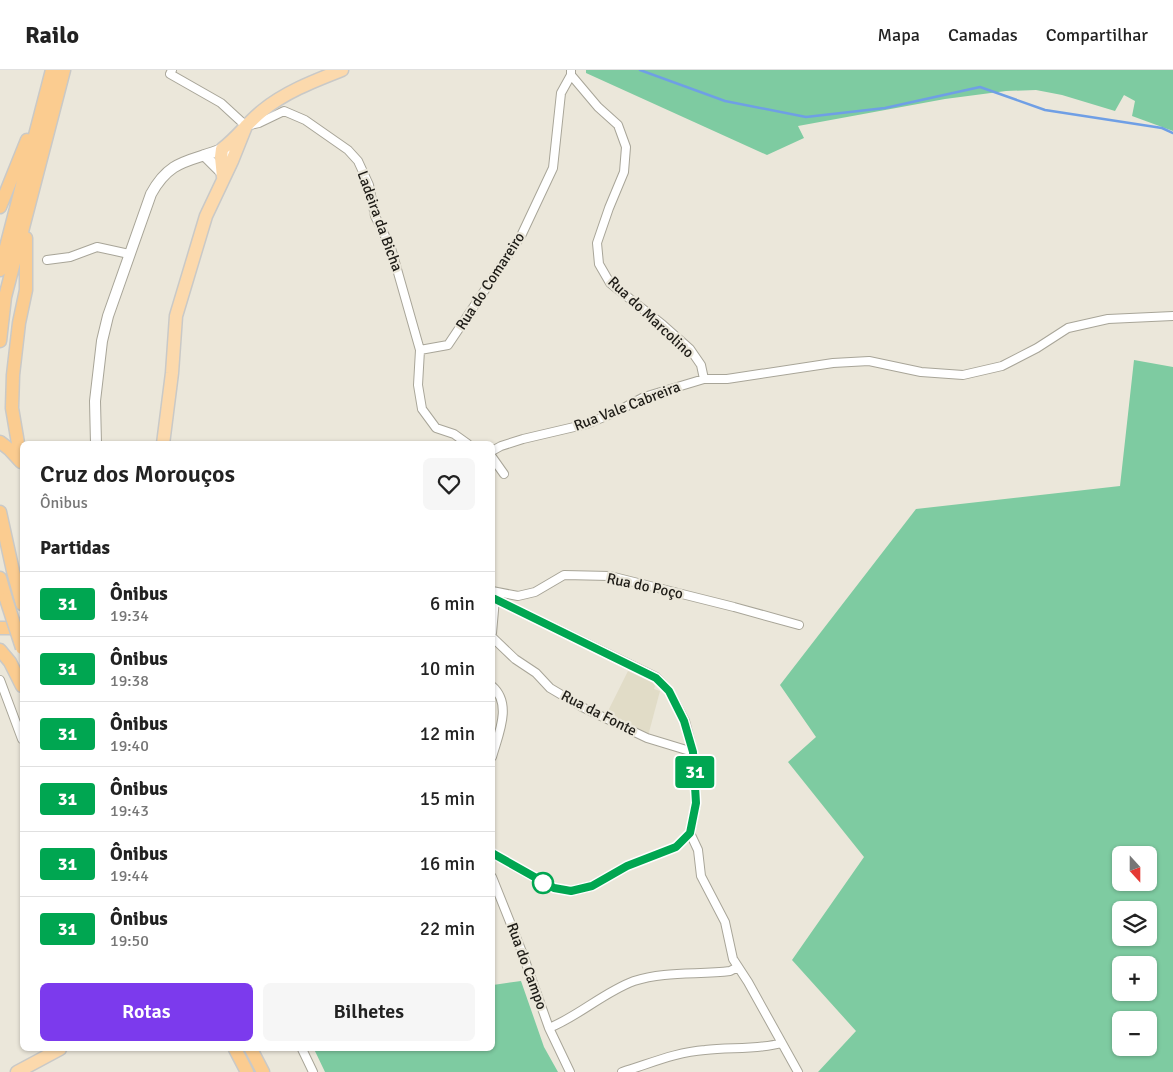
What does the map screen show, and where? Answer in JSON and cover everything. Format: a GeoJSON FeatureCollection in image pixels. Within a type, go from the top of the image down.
{"type":"FeatureCollection","features":[{"type":"Feature","properties":{"kind":"highway"},"geometry":{"type":"LineString","coordinates":[[0,270],[52,70]]}},
{"type":"Feature","properties":{"kind":"highway"},"geometry":{"type":"LineString","coordinates":[[0,341],[5,297],[64,70]]}},
{"type":"Feature","properties":{"kind":"highway"},"geometry":{"type":"LineString","coordinates":[[0,207],[23,148],[40,116]]}},
{"type":"Feature","properties":{"kind":"highway"},"geometry":{"type":"LineString","coordinates":[[20,452],[12,408],[13,375],[19,323],[26,290],[25,254],[32,191]]}},
{"type":"Feature","properties":{"kind":"highway"},"geometry":{"type":"LineString","coordinates":[[0,442],[20,461]]}},
{"type":"Feature","properties":{"kind":"highway"},"geometry":{"type":"LineString","coordinates":[[0,512],[20,596]]}},
{"type":"Feature","properties":{"kind":"highway"},"geometry":{"type":"LineString","coordinates":[[0,578],[20,642]]}},
{"type":"Feature","properties":{"kind":"highway"},"geometry":{"type":"LineString","coordinates":[[0,628],[10,628],[20,625]]}},
{"type":"Feature","properties":{"kind":"highway"},"geometry":{"type":"LineString","coordinates":[[0,650],[10,662],[20,682]]}},
{"type":"Feature","properties":{"kind":"highway"},"geometry":{"type":"LineString","coordinates":[[236,1051],[247,1072]]}},
{"type":"Feature","properties":{"kind":"highway"},"geometry":{"type":"LineString","coordinates":[[252,1051],[263,1072]]}},
{"type":"Feature","properties":{"kind":"main road"},"geometry":{"type":"LineString","coordinates":[[223,175],[222,149],[234,141],[262,110],[288,93],[342,70]]}},
{"type":"Feature","properties":{"kind":"main road"},"geometry":{"type":"LineString","coordinates":[[163,441],[172,373],[176,316],[206,216],[246,126]]}},
{"type":"Feature","properties":{"kind":"main road"},"geometry":{"type":"LineString","coordinates":[[17,1072],[56,1051]]}},
{"type":"Feature","properties":{"kind":"street"},"geometry":{"type":"LineString","coordinates":[[172,70],[170,74],[221,103],[246,126]]}},
{"type":"Feature","properties":{"kind":"street","name":"Rua do Comareiro"},"geometry":{"type":"LineString","coordinates":[[420,350],[448,345],[520,236],[553,168],[561,93],[571,72]]}},
{"type":"Feature","properties":{"kind":"street","name":"Rua do Marcolino"},"geometry":{"type":"LineString","coordinates":[[571,72],[598,107],[618,126],[626,147],[624,172],[597,243],[599,264],[610,283],[663,324],[690,349],[701,365],[704,379]]}},
{"type":"Feature","properties":{"kind":"street","name":"Ladeira da Bicha"},"geometry":{"type":"LineString","coordinates":[[246,126],[259,123],[284,111],[305,120],[348,150],[358,161],[369,186],[375,216],[392,248],[420,350]]}},
{"type":"Feature","properties":{"kind":"street"},"geometry":{"type":"LineString","coordinates":[[96,441],[95,401],[102,341],[108,316],[151,194],[158,181],[170,169],[187,160],[222,149],[227,152],[232,161]]}},
{"type":"Feature","properties":{"kind":"street"},"geometry":{"type":"LineString","coordinates":[[204,155],[223,175]]}},
{"type":"Feature","properties":{"kind":"street"},"geometry":{"type":"LineString","coordinates":[[47,260],[70,257],[97,247],[129,254]]}},
{"type":"Feature","properties":{"kind":"street","name":"Rua Vale Cabreira"},"geometry":{"type":"LineString","coordinates":[[495,449],[501,446],[587,424],[616,412],[644,397],[704,379],[727,379],[833,363],[869,361],[921,372],[963,375],[1002,366],[1037,348],[1068,328],[1108,319],[1173,316]]}},
{"type":"Feature","properties":{"kind":"street"},"geometry":{"type":"LineString","coordinates":[[420,350],[418,385],[422,409],[436,428],[454,434],[464,441]]}},
{"type":"Feature","properties":{"kind":"street"},"geometry":{"type":"LineString","coordinates":[[495,462],[504,474]]}},
{"type":"Feature","properties":{"kind":"street","name":"Rua do Poço"},"geometry":{"type":"LineString","coordinates":[[495,594],[518,596],[535,592],[564,575],[610,576],[799,625]]}},
{"type":"Feature","properties":{"kind":"street"},"geometry":{"type":"LineString","coordinates":[[495,595],[656,678],[669,691],[684,721],[693,752],[696,803],[690,833],[676,847],[627,866],[592,886],[571,891],[554,888],[495,855]]}},
{"type":"Feature","properties":{"kind":"street","name":"Rua da Fonte"},"geometry":{"type":"LineString","coordinates":[[495,640],[515,659],[536,673],[550,688],[582,707],[647,738],[693,752]]}},
{"type":"Feature","properties":{"kind":"street"},"geometry":{"type":"LineString","coordinates":[[0,680],[20,734]]}},
{"type":"Feature","properties":{"kind":"street"},"geometry":{"type":"LineString","coordinates":[[495,689],[499,693],[503,710],[495,746]]}},
{"type":"Feature","properties":{"kind":"street"},"geometry":{"type":"LineString","coordinates":[[495,717],[502,719]]}},
{"type":"Feature","properties":{"kind":"street"},"geometry":{"type":"LineString","coordinates":[[690,833],[698,850],[701,876],[725,922],[731,952],[798,1072]]}},
{"type":"Feature","properties":{"kind":"street","name":"Rua do Campo"},"geometry":{"type":"LineString","coordinates":[[495,884],[549,1028],[570,1072]]}},
{"type":"Feature","properties":{"kind":"street"},"geometry":{"type":"LineString","coordinates":[[549,1028],[635,981],[663,975],[730,971],[738,967]]}},
{"type":"Feature","properties":{"kind":"street"},"geometry":{"type":"LineString","coordinates":[[622,1072],[676,1055],[696,1051],[758,1047],[782,1043]]}},
{"type":"Feature","properties":{"kind":"street"},"geometry":{"type":"LineString","coordinates":[[303,1051],[312,1072]]}},
{"type":"Feature","properties":{"kind":"shaded area"},"geometry":{"type":"Polygon","coordinates":[[[628,671],[653,683],[654,689],[660,691],[648,736],[606,715],[628,671]]]}},
{"type":"Feature","properties":{"kind":"green space"},"geometry":{"type":"Polygon","coordinates":[[[586,70],[1173,70],[1173,131],[1132,116],[1135,101],[1124,95],[1115,111],[1062,95],[1036,90],[1006,91],[945,99],[798,126],[804,138],[767,155],[586,73],[586,70]]]}},
{"type":"Feature","properties":{"kind":"green space"},"geometry":{"type":"Polygon","coordinates":[[[1134,360],[1173,367],[1173,1072],[818,1072],[856,1031],[792,960],[864,857],[788,762],[816,737],[780,685],[916,509],[1120,486],[1134,360]]]}},
{"type":"Feature","properties":{"kind":"green space"},"geometry":{"type":"Polygon","coordinates":[[[521,981],[544,1047],[558,1072],[325,1072],[315,1051],[495,1051],[495,985],[521,981]]]}},
{"type":"Feature","properties":{"kind":"waterway"},"geometry":{"type":"LineString","coordinates":[[640,70],[725,101],[806,117],[885,108],[980,87],[1045,110],[1162,128],[1173,133]]}},
{"type":"Feature","properties":{"kind":"bus line","name":"31"},"geometry":{"type":"LineString","coordinates":[[495,599],[656,678],[669,691],[684,721],[693,752],[696,803],[690,833],[676,847],[627,866],[592,886],[571,891],[554,888],[495,855]]}}]}
